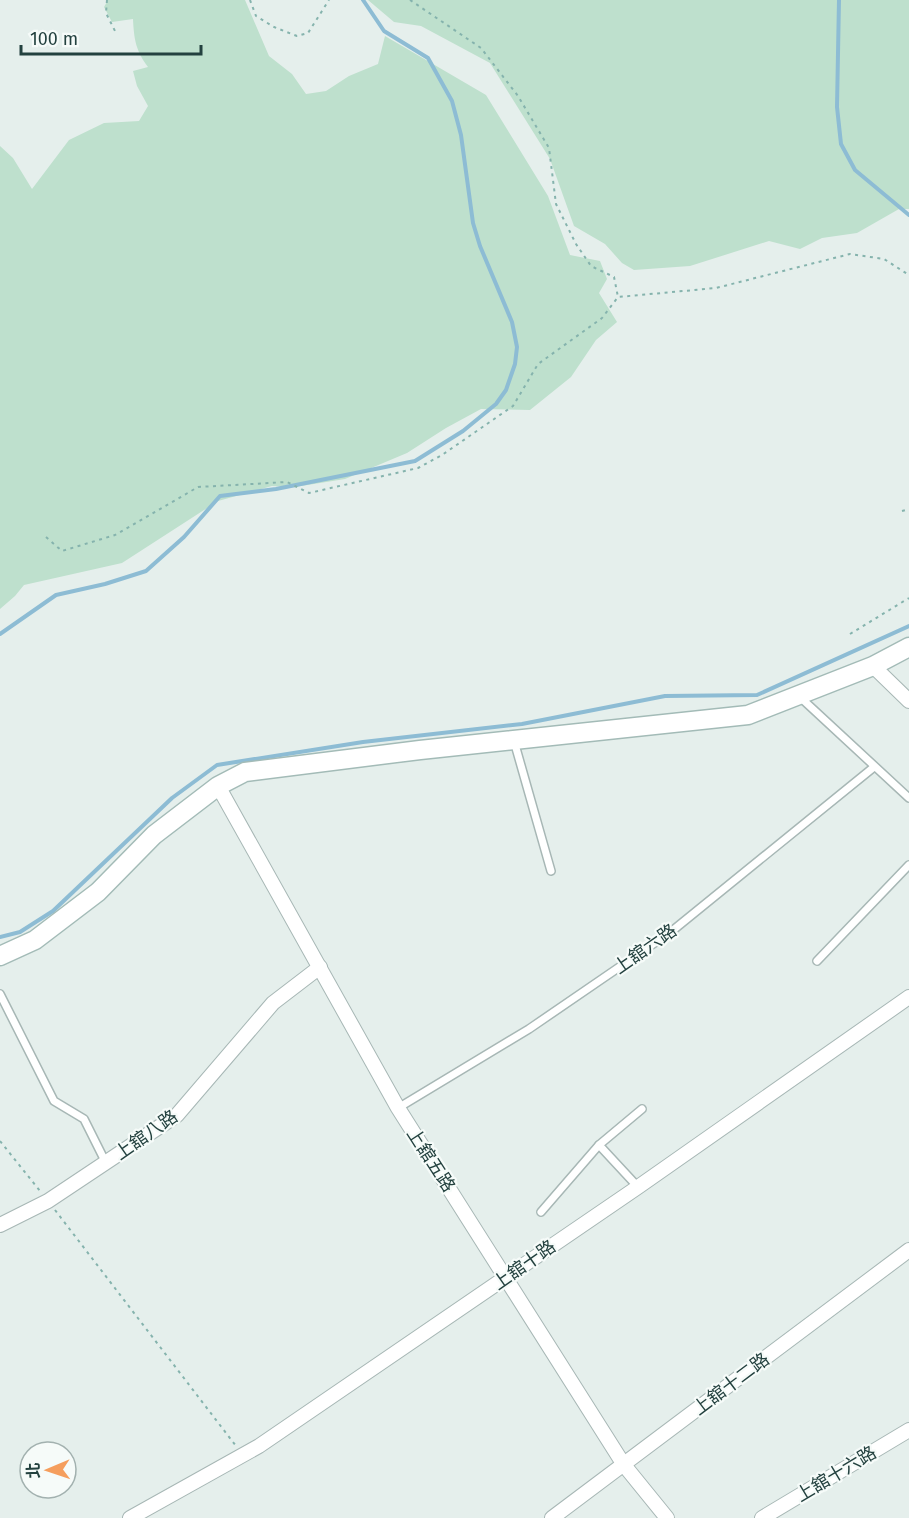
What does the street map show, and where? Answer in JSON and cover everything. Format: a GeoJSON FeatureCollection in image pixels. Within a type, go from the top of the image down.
{"type":"FeatureCollection","features":[{"type":"Feature","properties":{"kind":"street"},"geometry":{"type":"LineString","coordinates":[[0,956],[35,940],[98,892],[154,835],[218,786],[245,772],[748,715],[873,666],[909,647]]}},
{"type":"Feature","properties":{"kind":"street"},"geometry":{"type":"LineString","coordinates":[[873,666],[909,701]]}},
{"type":"Feature","properties":{"kind":"street","name":"上舘五路"},"geometry":{"type":"LineString","coordinates":[[218,786],[398,1108],[624,1465],[667,1518]]}},
{"type":"Feature","properties":{"kind":"street","name":"上舘八路"},"geometry":{"type":"LineString","coordinates":[[0,1225],[48,1201],[177,1116],[273,1003],[320,967]]}},
{"type":"Feature","properties":{"kind":"street","name":"上舘十路"},"geometry":{"type":"LineString","coordinates":[[130,1518],[269,1440],[638,1187],[909,997]]}},
{"type":"Feature","properties":{"kind":"street","name":"上舘十二路"},"geometry":{"type":"LineString","coordinates":[[552,1518],[909,1250]]}},
{"type":"Feature","properties":{"kind":"street","name":"上舘十六路"},"geometry":{"type":"LineString","coordinates":[[762,1518],[909,1430]]}},
{"type":"Feature","properties":{"kind":"lane"},"geometry":{"type":"LineString","coordinates":[[799,696],[909,798]]}},
{"type":"Feature","properties":{"kind":"lane"},"geometry":{"type":"LineString","coordinates":[[514,740],[551,871]]}},
{"type":"Feature","properties":{"kind":"lane","name":"上舘六路"},"geometry":{"type":"LineString","coordinates":[[398,1108],[529,1029],[672,931],[874,767]]}},
{"type":"Feature","properties":{"kind":"lane"},"geometry":{"type":"LineString","coordinates":[[817,961],[909,865]]}},
{"type":"Feature","properties":{"kind":"lane"},"geometry":{"type":"LineString","coordinates":[[0,994],[54,1101],[84,1119],[106,1163]]}},
{"type":"Feature","properties":{"kind":"lane"},"geometry":{"type":"LineString","coordinates":[[541,1212],[599,1144],[642,1109]]}},
{"type":"Feature","properties":{"kind":"lane"},"geometry":{"type":"LineString","coordinates":[[599,1144],[638,1187]]}},
{"type":"Feature","properties":{"kind":"path"},"geometry":{"type":"LineString","coordinates":[[107,0],[106,13],[116,33]]}},
{"type":"Feature","properties":{"kind":"path"},"geometry":{"type":"LineString","coordinates":[[250,0],[256,16],[274,27],[297,36],[308,33],[329,0]]}},
{"type":"Feature","properties":{"kind":"path"},"geometry":{"type":"LineString","coordinates":[[410,0],[481,48],[518,96],[549,148],[555,204],[576,244],[591,266],[614,277],[618,297]]}},
{"type":"Feature","properties":{"kind":"path"},"geometry":{"type":"LineString","coordinates":[[46,537],[62,551],[115,535],[198,487],[287,482],[309,493],[418,468],[442,455],[513,406],[538,364],[602,318],[618,297],[716,288],[850,254],[884,259],[909,275]]}},
{"type":"Feature","properties":{"kind":"path"},"geometry":{"type":"LineString","coordinates":[[902,511],[909,509]]}},
{"type":"Feature","properties":{"kind":"path"},"geometry":{"type":"LineString","coordinates":[[850,634],[909,598]]}},
{"type":"Feature","properties":{"kind":"path"},"geometry":{"type":"LineString","coordinates":[[0,1142],[243,1455]]}},
{"type":"Feature","properties":{"kind":"green space"},"geometry":{"type":"Polygon","coordinates":[[[108,0],[245,0],[269,56],[292,74],[306,94],[326,91],[349,76],[378,64],[385,36],[486,95],[548,196],[570,255],[600,261],[607,279],[599,293],[617,322],[596,340],[571,377],[530,410],[481,409],[407,453],[345,479],[295,487],[272,486],[218,501],[122,563],[24,585],[0,609],[0,146],[13,158],[32,189],[69,140],[104,123],[139,121],[148,106],[137,86],[133,71],[148,67],[136,45],[133,19],[112,22],[104,7],[108,0]]]}},
{"type":"Feature","properties":{"kind":"green space"},"geometry":{"type":"Polygon","coordinates":[[[368,0],[909,0],[909,209],[899,209],[857,233],[822,238],[800,249],[769,241],[690,266],[634,270],[622,263],[605,244],[574,226],[550,159],[490,63],[421,26],[394,22],[368,0]]]}},
{"type":"Feature","properties":{"kind":"waterway"},"geometry":{"type":"LineString","coordinates":[[0,634],[56,595],[105,584],[146,571],[184,537],[220,496],[276,489],[415,461],[463,431],[496,404],[506,390],[515,364],[517,347],[512,322],[480,246],[473,223],[461,135],[452,101],[428,58],[384,31],[363,0]]}},
{"type":"Feature","properties":{"kind":"waterway"},"geometry":{"type":"LineString","coordinates":[[839,0],[837,107],[841,144],[855,170],[909,215]]}},
{"type":"Feature","properties":{"kind":"waterway"},"geometry":{"type":"LineString","coordinates":[[0,937],[20,932],[53,911],[172,798],[217,765],[363,742],[522,724],[665,696],[757,695],[909,626]]}}]}
